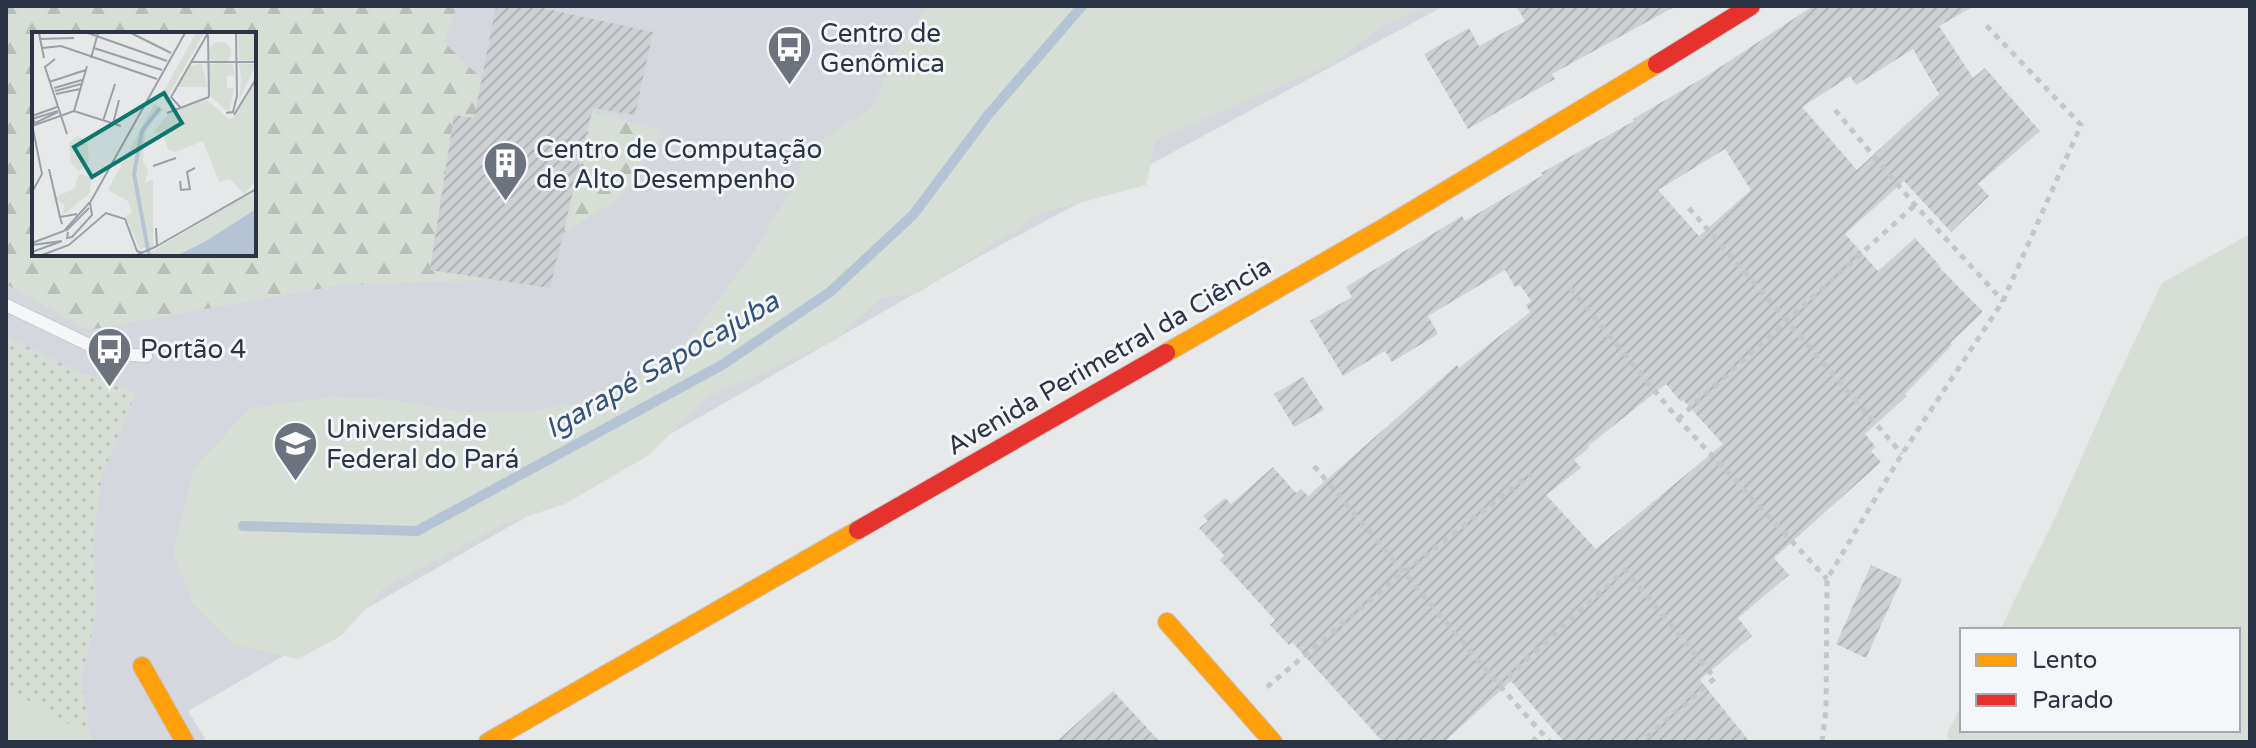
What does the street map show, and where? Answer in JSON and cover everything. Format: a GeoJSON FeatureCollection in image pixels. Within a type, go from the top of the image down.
{"type":"FeatureCollection","features":[{"type":"Feature","properties":{"kind":"main road","name":"Avenida Perimetral da Ciência"},"geometry":{"type":"LineString","coordinates":[[488,742],[1385,227],[1751,6]]}},
{"type":"Feature","properties":{"kind":"main road"},"geometry":{"type":"LineString","coordinates":[[1167,622],[1273,742]]}},
{"type":"Feature","properties":{"kind":"main road"},"geometry":{"type":"LineString","coordinates":[[142,666],[185,742]]}},
{"type":"Feature","properties":{"kind":"lane"},"geometry":{"type":"LineString","coordinates":[[6,305],[106,353],[146,356]]}},
{"type":"Feature","properties":{"kind":"path"},"geometry":{"type":"LineString","coordinates":[[1822,742],[1826,710],[1827,579],[1902,454],[2003,301],[2081,125],[1984,23]]}},
{"type":"Feature","properties":{"kind":"path"},"geometry":{"type":"LineString","coordinates":[[1835,110],[1915,205],[2003,301]]}},
{"type":"Feature","properties":{"kind":"path"},"geometry":{"type":"LineString","coordinates":[[1678,419],[1915,205]]}},
{"type":"Feature","properties":{"kind":"path"},"geometry":{"type":"LineString","coordinates":[[1689,208],[1902,454]]}},
{"type":"Feature","properties":{"kind":"path"},"geometry":{"type":"LineString","coordinates":[[1570,288],[1678,419],[1827,579]]}},
{"type":"Feature","properties":{"kind":"path"},"geometry":{"type":"LineString","coordinates":[[1314,466],[1550,742]]}},
{"type":"Feature","properties":{"kind":"path"},"geometry":{"type":"LineString","coordinates":[[1242,707],[1404,572],[1531,474]]}},
{"type":"Feature","properties":{"kind":"path"},"geometry":{"type":"LineString","coordinates":[[1499,685],[1625,570],[1715,678],[1641,742]]}},
{"type":"Feature","properties":{"kind":"path"},"geometry":{"type":"LineString","coordinates":[[1532,742],[1542,732]]}},
{"type":"Feature","properties":{"kind":"shaded area","name":"Universidade Federal do Pará"},"geometry":{"type":"Polygon","coordinates":[[[6,6],[1444,6],[982,255],[188,711],[207,742],[6,742],[6,6]]]}},
{"type":"Feature","properties":{"kind":"green space"},"geometry":{"type":"Polygon","coordinates":[[[6,6],[457,6],[444,42],[488,85],[663,130],[623,196],[489,280],[341,285],[88,330],[6,284],[6,6]]]}},
{"type":"Feature","properties":{"kind":"green space"},"geometry":{"type":"Polygon","coordinates":[[[927,6],[1429,6],[1382,26],[1334,63],[1156,140],[1146,185],[1041,213],[918,293],[881,298],[836,340],[706,398],[649,455],[565,504],[504,524],[384,588],[341,636],[298,659],[232,644],[193,604],[173,552],[194,468],[250,408],[332,397],[386,399],[471,413],[533,411],[617,395],[681,349],[753,253],[792,188],[809,147],[872,108],[893,59],[927,6]]]}},
{"type":"Feature","properties":{"kind":"green space"},"geometry":{"type":"Polygon","coordinates":[[[2250,234],[2250,742],[1949,742],[1947,734],[1960,708],[1960,732],[2240,732],[2240,628],[2001,628],[2162,283],[2250,234]]]}},
{"type":"Feature","properties":{"kind":"green space"},"geometry":{"type":"Polygon","coordinates":[[[6,336],[74,370],[136,393],[102,475],[93,544],[97,610],[81,682],[91,736],[6,688],[6,336]]]}},
{"type":"Feature","properties":{"kind":"green space"},"geometry":{"type":"Polygon","coordinates":[[[6,688],[91,736],[90,742],[6,742],[6,688]]]}},
{"type":"Feature","properties":{"kind":"building"},"geometry":{"type":"Polygon","coordinates":[[[496,6],[533,6],[653,32],[635,115],[593,108],[550,288],[430,270],[454,115],[474,118],[496,6]]]}},
{"type":"Feature","properties":{"kind":"building"},"geometry":{"type":"Polygon","coordinates":[[[1516,6],[1676,6],[1552,74],[1555,79],[1468,129],[1424,54],[1469,28],[1479,46],[1525,21],[1516,6]]]}},
{"type":"Feature","properties":{"kind":"building"},"geometry":{"type":"Polygon","coordinates":[[[1813,6],[1974,6],[1939,26],[1973,78],[1985,68],[2040,131],[1978,184],[1989,196],[1951,232],[1904,181],[1845,234],[1878,271],[1915,238],[1983,312],[1950,343],[1952,345],[1905,394],[1907,396],[1865,434],[1876,447],[1871,451],[1881,462],[1774,558],[1789,575],[1738,618],[1752,636],[1700,680],[1750,742],[1564,742],[1511,681],[1444,742],[1383,742],[1292,642],[1289,645],[1270,625],[1275,620],[1220,560],[1224,555],[1199,528],[1208,521],[1203,516],[1225,498],[1231,504],[1273,467],[1296,493],[1301,489],[1308,496],[1457,365],[1459,368],[1530,312],[1526,305],[1531,301],[1520,285],[1515,287],[1505,270],[1428,316],[1438,334],[1392,362],[1385,351],[1343,376],[1310,321],[1352,297],[1346,287],[1462,216],[1465,221],[1708,75],[1813,6]],[[1913,49],[1856,85],[1850,76],[1802,107],[1857,170],[1939,94],[1913,49]],[[1725,149],[1658,190],[1699,236],[1751,190],[1725,149]],[[1666,384],[1574,460],[1581,468],[1546,495],[1596,549],[1723,444],[1666,384]]]}},
{"type":"Feature","properties":{"kind":"building"},"geometry":{"type":"Polygon","coordinates":[[[1303,377],[1324,410],[1294,427],[1274,394],[1303,377]]]}},
{"type":"Feature","properties":{"kind":"building"},"geometry":{"type":"Polygon","coordinates":[[[1871,565],[1902,579],[1866,658],[1836,644],[1871,565]]]}},
{"type":"Feature","properties":{"kind":"building"},"geometry":{"type":"Polygon","coordinates":[[[1113,691],[1160,742],[1056,742],[1113,691]]]}},
{"type":"Feature","properties":{"kind":"waterway","name":"Igarapé Sapocajuba"},"geometry":{"type":"LineString","coordinates":[[243,526],[417,531],[722,365],[830,292],[913,215],[988,115],[1082,6]]}},
{"type":"Feature","properties":{"kind":"traffic: slow"},"geometry":{"type":"LineString","coordinates":[[1166,353],[1385,227],[1657,64]]}},
{"type":"Feature","properties":{"kind":"traffic: slow"},"geometry":{"type":"LineString","coordinates":[[488,742],[858,530]]}},
{"type":"Feature","properties":{"kind":"traffic: slow"},"geometry":{"type":"LineString","coordinates":[[1167,622],[1273,742]]}},
{"type":"Feature","properties":{"kind":"traffic: slow"},"geometry":{"type":"LineString","coordinates":[[142,666],[185,742]]}},
{"type":"Feature","properties":{"kind":"traffic: jam"},"geometry":{"type":"LineString","coordinates":[[1657,64],[1751,6]]}},
{"type":"Feature","properties":{"kind":"traffic: jam"},"geometry":{"type":"LineString","coordinates":[[858,530],[1166,353]]}},
{"type":"Feature","properties":{"kind":"place","name":"Centro de Genômica"},"geometry":{"type":"Point","coordinates":[789,87]}},
{"type":"Feature","properties":{"kind":"place","name":"Centro de Computação de Alto Desempenho"},"geometry":{"type":"Point","coordinates":[505,203]}},
{"type":"Feature","properties":{"kind":"place","name":"Portão 4"},"geometry":{"type":"Point","coordinates":[109,388]}},
{"type":"Feature","properties":{"kind":"place","name":"Universidade Federal do Pará"},"geometry":{"type":"Point","coordinates":[295,483]}}]}
